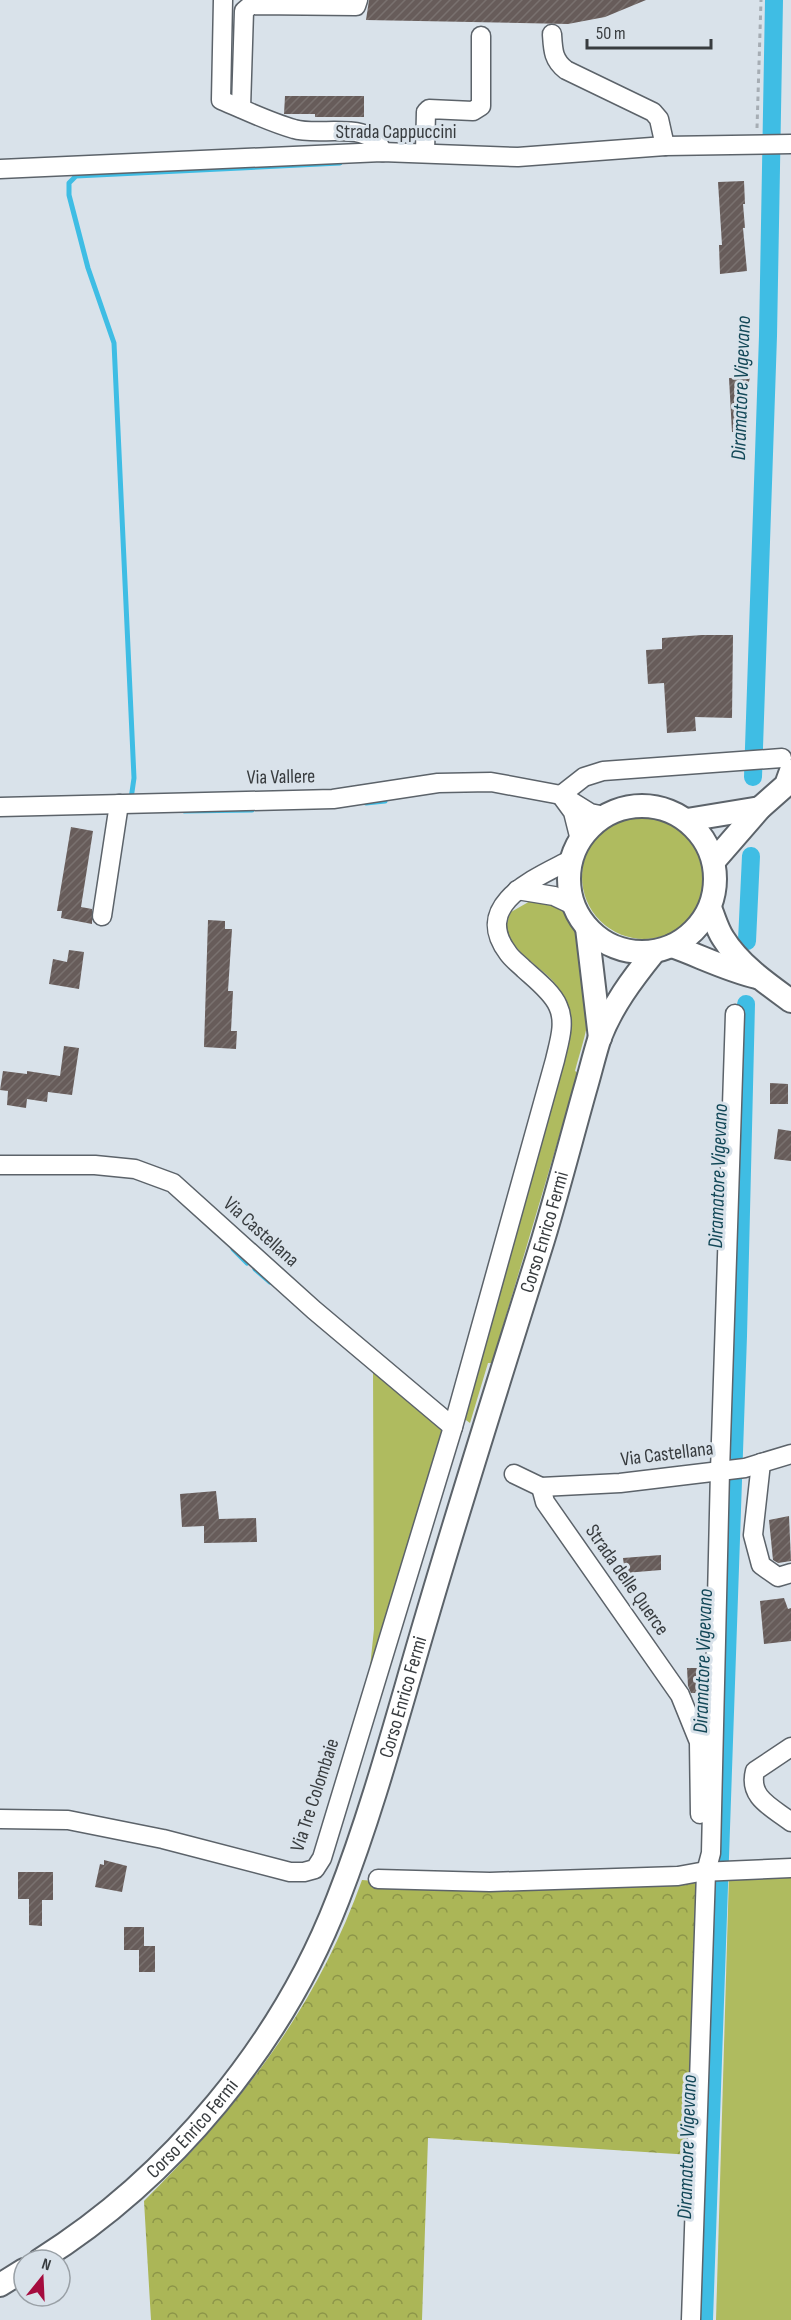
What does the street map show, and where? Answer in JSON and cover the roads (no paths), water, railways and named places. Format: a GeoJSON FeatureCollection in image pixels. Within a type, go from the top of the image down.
{"type":"FeatureCollection","features":[{"type":"Feature","properties":{"kind":"main road"},"geometry":{"type":"LineString","coordinates":[[714,861],[760,808],[786,785],[780,763]]}},
{"type":"Feature","properties":{"kind":"main road"},"geometry":{"type":"LineString","coordinates":[[646,806],[668,810],[687,820],[704,838],[714,861],[716,885],[710,908],[695,931],[663,949],[635,952],[617,948],[601,940],[587,928],[573,905],[569,884],[570,860],[580,840],[591,826],[604,816],[625,807],[646,806]]}},
{"type":"Feature","properties":{"kind":"main road"},"geometry":{"type":"LineString","coordinates":[[687,820],[760,808]]}},
{"type":"Feature","properties":{"kind":"main road"},"geometry":{"type":"LineString","coordinates":[[710,908],[723,938],[758,978],[791,1001]]}},
{"type":"Feature","properties":{"kind":"main road","name":"Corso Enrico Fermi"},"geometry":{"type":"LineString","coordinates":[[587,928],[600,1038]]}},
{"type":"Feature","properties":{"kind":"main road"},"geometry":{"type":"LineString","coordinates":[[663,949],[758,978]]}},
{"type":"Feature","properties":{"kind":"main road","name":"Corso Enrico Fermi"},"geometry":{"type":"LineString","coordinates":[[57,2248],[108,2211],[147,2177],[194,2130],[233,2083],[295,1989],[333,1911],[366,1818],[546,1229],[600,1038],[628,984],[663,949]]}},
{"type":"Feature","properties":{"kind":"street"},"geometry":{"type":"LineString","coordinates":[[223,0],[221,100],[296,130],[354,132],[372,137],[380,143],[382,152]]}},
{"type":"Feature","properties":{"kind":"street"},"geometry":{"type":"LineString","coordinates":[[241,108],[246,7],[251,5],[356,6],[358,0]]}},
{"type":"Feature","properties":{"kind":"street"},"geometry":{"type":"LineString","coordinates":[[552,34],[554,55],[558,63],[566,70],[653,112],[659,119],[665,146]]}},
{"type":"Feature","properties":{"kind":"street"},"geometry":{"type":"LineString","coordinates":[[425,152],[426,112],[429,109],[476,111],[481,106],[481,36]]}},
{"type":"Feature","properties":{"kind":"street","name":"Strada Cappuccini"},"geometry":{"type":"LineString","coordinates":[[0,169],[382,152],[518,157],[665,146],[787,144]]}},
{"type":"Feature","properties":{"kind":"street"},"geometry":{"type":"LineString","coordinates":[[580,840],[573,812],[561,795],[584,777],[603,771],[743,760],[780,763]]}},
{"type":"Feature","properties":{"kind":"street","name":"Via Vallere"},"geometry":{"type":"LineString","coordinates":[[0,807],[333,798],[438,783],[492,782],[561,795],[590,813],[604,816]]}},
{"type":"Feature","properties":{"kind":"street"},"geometry":{"type":"LineString","coordinates":[[102,916],[119,804]]}},
{"type":"Feature","properties":{"kind":"street"},"geometry":{"type":"LineString","coordinates":[[453,1427],[555,1060],[562,1024],[558,1005],[546,990],[507,953],[498,931],[499,914],[506,901],[517,890],[570,860]]}},
{"type":"Feature","properties":{"kind":"street"},"geometry":{"type":"LineString","coordinates":[[517,890],[554,896],[573,905]]}},
{"type":"Feature","properties":{"kind":"street"},"geometry":{"type":"LineString","coordinates":[[691,2320],[712,1872],[720,1471],[735,1014]]}},
{"type":"Feature","properties":{"kind":"street","name":"Via Castellana"},"geometry":{"type":"LineString","coordinates":[[0,1165],[95,1165],[135,1169],[173,1183],[314,1310],[453,1427]]}},
{"type":"Feature","properties":{"kind":"street","name":"Via Tre Colombaie"},"geometry":{"type":"LineString","coordinates":[[0,1819],[68,1820],[163,1839],[290,1872],[315,1869],[322,1858],[453,1427]]}},
{"type":"Feature","properties":{"kind":"street","name":"Via Castellana"},"geometry":{"type":"LineString","coordinates":[[541,1487],[620,1483],[720,1471],[753,1466],[791,1454]]}},
{"type":"Feature","properties":{"kind":"street"},"geometry":{"type":"LineString","coordinates":[[753,1466],[753,1535],[761,1565],[778,1577],[791,1572]]}},
{"type":"Feature","properties":{"kind":"street"},"geometry":{"type":"LineString","coordinates":[[514,1473],[541,1487]]}},
{"type":"Feature","properties":{"kind":"street","name":"Strada delle Querce"},"geometry":{"type":"LineString","coordinates":[[541,1487],[545,1502],[680,1695],[699,1742],[712,1872]]}},
{"type":"Feature","properties":{"kind":"street"},"geometry":{"type":"LineString","coordinates":[[791,1747],[755,1771],[752,1782],[758,1796],[791,1822]]}},
{"type":"Feature","properties":{"kind":"street"},"geometry":{"type":"LineString","coordinates":[[378,1879],[512,1882],[678,1876],[791,1868]]}},
{"type":"Feature","properties":{"kind":"waterway","name":"Diramatore Vigevano"},"geometry":{"type":"LineString","coordinates":[[753,777],[768,336],[774,0]]}},
{"type":"Feature","properties":{"kind":"waterway"},"geometry":{"type":"LineString","coordinates":[[131,799],[134,778],[114,343],[88,268],[69,195],[69,183],[76,176],[340,163]]}},
{"type":"Feature","properties":{"kind":"waterway"},"geometry":{"type":"LineString","coordinates":[[366,803],[385,801]]}},
{"type":"Feature","properties":{"kind":"waterway"},"geometry":{"type":"LineString","coordinates":[[184,811],[252,810]]}},
{"type":"Feature","properties":{"kind":"waterway","name":"Diramatore Vigevano"},"geometry":{"type":"LineString","coordinates":[[747,941],[751,856]]}},
{"type":"Feature","properties":{"kind":"waterway","name":"Diramatore Vigevano"},"geometry":{"type":"LineString","coordinates":[[704,2320],[738,1336],[746,1004]]}},
{"type":"Feature","properties":{"kind":"waterway"},"geometry":{"type":"LineString","coordinates":[[233,1249],[247,1263]]}},
{"type":"Feature","properties":{"kind":"waterway"},"geometry":{"type":"LineString","coordinates":[[255,1269],[270,1282]]}}]}
